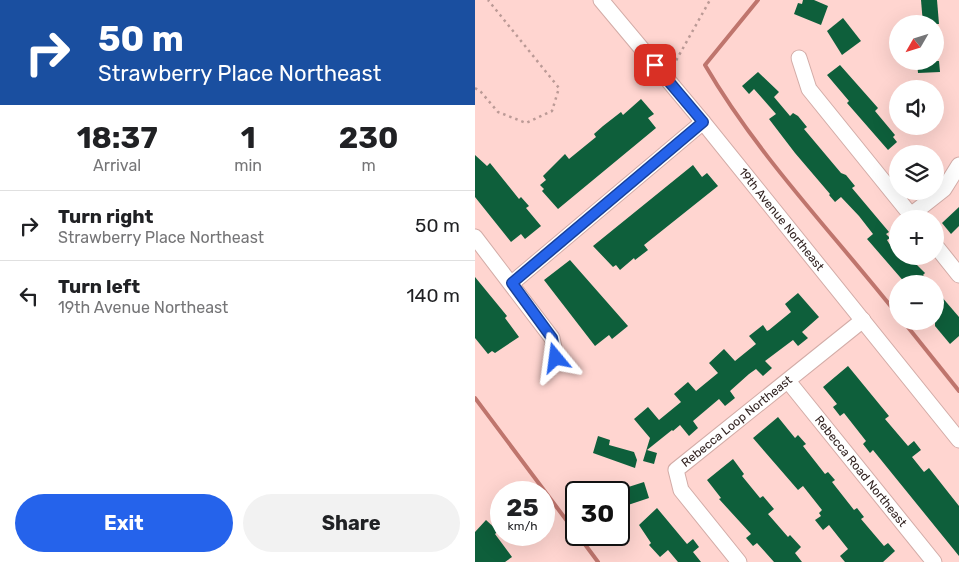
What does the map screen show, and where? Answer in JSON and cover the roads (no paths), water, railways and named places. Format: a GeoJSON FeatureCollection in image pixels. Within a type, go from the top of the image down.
{"type":"FeatureCollection","features":[{"type":"Feature","properties":{"kind":"street","name":"19th Avenue Northeast"},"geometry":{"type":"LineString","coordinates":[[601,0],[703,122],[959,440]]}},
{"type":"Feature","properties":{"kind":"street"},"geometry":{"type":"LineString","coordinates":[[799,58],[809,88],[906,210]]}},
{"type":"Feature","properties":{"kind":"street"},"geometry":{"type":"LineString","coordinates":[[512,283],[703,122]]}},
{"type":"Feature","properties":{"kind":"street"},"geometry":{"type":"LineString","coordinates":[[920,210],[944,190],[959,165]]}},
{"type":"Feature","properties":{"kind":"street"},"geometry":{"type":"LineString","coordinates":[[475,237],[512,283],[552,338],[556,358]]}},
{"type":"Feature","properties":{"kind":"street"},"geometry":{"type":"LineString","coordinates":[[944,257],[959,275]]}},
{"type":"Feature","properties":{"kind":"street","name":"Rebecca Loop Northeast"},"geometry":{"type":"LineString","coordinates":[[739,562],[681,490],[676,470],[863,320]]}},
{"type":"Feature","properties":{"kind":"street","name":"Rebecca Road Northeast"},"geometry":{"type":"LineString","coordinates":[[788,381],[934,562]]}},
{"type":"Feature","properties":{"kind":"waterway"},"geometry":{"type":"LineString","coordinates":[[758,0],[705,65],[748,131],[889,304]]}},
{"type":"Feature","properties":{"kind":"waterway"},"geometry":{"type":"LineString","coordinates":[[910,330],[959,391]]}},
{"type":"Feature","properties":{"kind":"waterway"},"geometry":{"type":"LineString","coordinates":[[475,398],[565,518]]}},
{"type":"Feature","properties":{"kind":"waterway"},"geometry":{"type":"LineString","coordinates":[[586,546],[598,562]]}}]}
